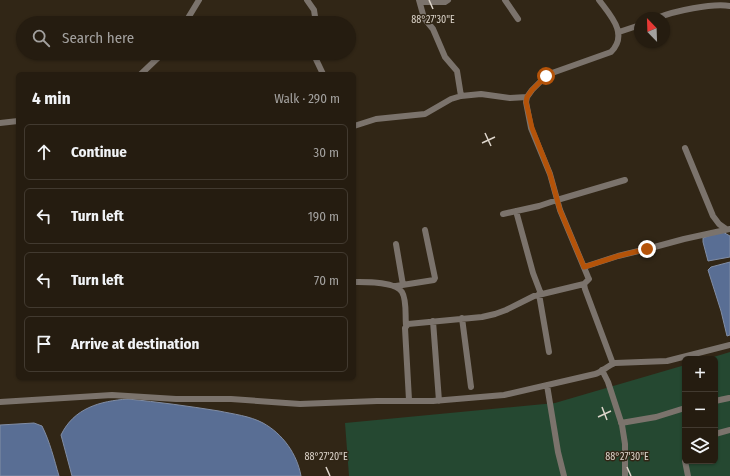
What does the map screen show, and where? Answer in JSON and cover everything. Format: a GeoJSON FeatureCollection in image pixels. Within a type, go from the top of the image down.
{"type":"FeatureCollection","features":[{"type":"Feature","properties":{"kind":"street"},"geometry":{"type":"LineString","coordinates":[[189,16],[199,0]]}},
{"type":"Feature","properties":{"kind":"street"},"geometry":{"type":"LineString","coordinates":[[307,0],[314,10],[315,16]]}},
{"type":"Feature","properties":{"kind":"street"},"geometry":{"type":"LineString","coordinates":[[448,0],[445,2],[420,1],[424,18],[433,29],[445,56],[457,71],[461,96]]}},
{"type":"Feature","properties":{"kind":"street"},"geometry":{"type":"LineString","coordinates":[[505,0],[518,19]]}},
{"type":"Feature","properties":{"kind":"street"},"geometry":{"type":"LineString","coordinates":[[599,0],[613,20],[619,32],[618,40],[612,52],[552,73],[532,90],[527,97],[526,102],[532,128],[544,158],[554,201],[560,210],[584,267],[586,282],[584,289],[613,364]]}},
{"type":"Feature","properties":{"kind":"street"},"geometry":{"type":"LineString","coordinates":[[670,14],[709,6],[730,6]]}},
{"type":"Feature","properties":{"kind":"street"},"geometry":{"type":"LineString","coordinates":[[619,32],[634,26]]}},
{"type":"Feature","properties":{"kind":"street"},"geometry":{"type":"LineString","coordinates":[[143,72],[156,60]]}},
{"type":"Feature","properties":{"kind":"street"},"geometry":{"type":"LineString","coordinates":[[316,60],[322,72]]}},
{"type":"Feature","properties":{"kind":"street"},"geometry":{"type":"LineString","coordinates":[[356,125],[376,119],[425,114],[461,96],[481,94],[510,98],[527,97]]}},
{"type":"Feature","properties":{"kind":"street"},"geometry":{"type":"LineString","coordinates":[[0,123],[16,121]]}},
{"type":"Feature","properties":{"kind":"street"},"geometry":{"type":"LineString","coordinates":[[685,148],[713,216],[719,224],[728,229]]}},
{"type":"Feature","properties":{"kind":"street"},"geometry":{"type":"LineString","coordinates":[[503,214],[625,180]]}},
{"type":"Feature","properties":{"kind":"street"},"geometry":{"type":"LineString","coordinates":[[516,211],[540,294],[550,352]]}},
{"type":"Feature","properties":{"kind":"street"},"geometry":{"type":"LineString","coordinates":[[584,267],[618,256],[728,229]]}},
{"type":"Feature","properties":{"kind":"street"},"geometry":{"type":"LineString","coordinates":[[356,282],[371,282],[396,286],[431,281],[435,278],[425,230]]}},
{"type":"Feature","properties":{"kind":"street"},"geometry":{"type":"LineString","coordinates":[[396,244],[403,285]]}},
{"type":"Feature","properties":{"kind":"street"},"geometry":{"type":"LineString","coordinates":[[406,325],[412,322],[482,317],[495,314],[540,294],[586,282]]}},
{"type":"Feature","properties":{"kind":"street"},"geometry":{"type":"LineString","coordinates":[[396,286],[404,297],[409,400]]}},
{"type":"Feature","properties":{"kind":"street"},"geometry":{"type":"LineString","coordinates":[[462,318],[471,387]]}},
{"type":"Feature","properties":{"kind":"street"},"geometry":{"type":"LineString","coordinates":[[433,321],[439,401]]}},
{"type":"Feature","properties":{"kind":"street"},"geometry":{"type":"LineString","coordinates":[[693,356],[730,345]]}},
{"type":"Feature","properties":{"kind":"street"},"geometry":{"type":"LineString","coordinates":[[0,402],[112,395],[176,399],[231,399],[305,404],[409,400],[439,401],[504,395],[597,374],[609,365],[613,364],[682,358]]}},
{"type":"Feature","properties":{"kind":"street"},"geometry":{"type":"LineString","coordinates":[[602,370],[608,382],[621,423],[625,444],[624,476]]}},
{"type":"Feature","properties":{"kind":"street"},"geometry":{"type":"LineString","coordinates":[[547,385],[558,452],[564,476]]}},
{"type":"Feature","properties":{"kind":"street"},"geometry":{"type":"LineString","coordinates":[[718,401],[729,398]]}},
{"type":"Feature","properties":{"kind":"street"},"geometry":{"type":"LineString","coordinates":[[621,423],[656,417],[682,409]]}},
{"type":"Feature","properties":{"kind":"street"},"geometry":{"type":"LineString","coordinates":[[718,433],[730,430]]}},
{"type":"Feature","properties":{"kind":"street"},"geometry":{"type":"LineString","coordinates":[[686,464],[688,476]]}},
{"type":"Feature","properties":{"kind":"green space"},"geometry":{"type":"Polygon","coordinates":[[[730,352],[730,476],[349,476],[345,423],[555,403],[682,366],[682,464],[718,464],[717,356],[730,352]]]}},
{"type":"Feature","properties":{"kind":"water"},"geometry":{"type":"Polygon","coordinates":[[[721,231],[730,236],[730,257],[708,261],[703,238],[721,231]]]}},
{"type":"Feature","properties":{"kind":"water"},"geometry":{"type":"Polygon","coordinates":[[[730,262],[730,335],[727,336],[708,270],[711,267],[730,262]]]}},
{"type":"Feature","properties":{"kind":"water"},"geometry":{"type":"Polygon","coordinates":[[[128,399],[219,411],[253,419],[263,423],[277,433],[288,445],[296,460],[301,476],[72,476],[61,435],[66,426],[81,412],[98,404],[128,399]]]}},
{"type":"Feature","properties":{"kind":"water"},"geometry":{"type":"Polygon","coordinates":[[[34,423],[42,426],[45,432],[59,476],[0,476],[0,425],[34,423]]]}},
{"type":"Feature","properties":{"kind":"route"},"geometry":{"type":"LineString","coordinates":[[546,76],[532,90],[527,97],[526,102],[532,128],[550,174],[560,210],[584,267],[618,256],[647,249]]}}]}
